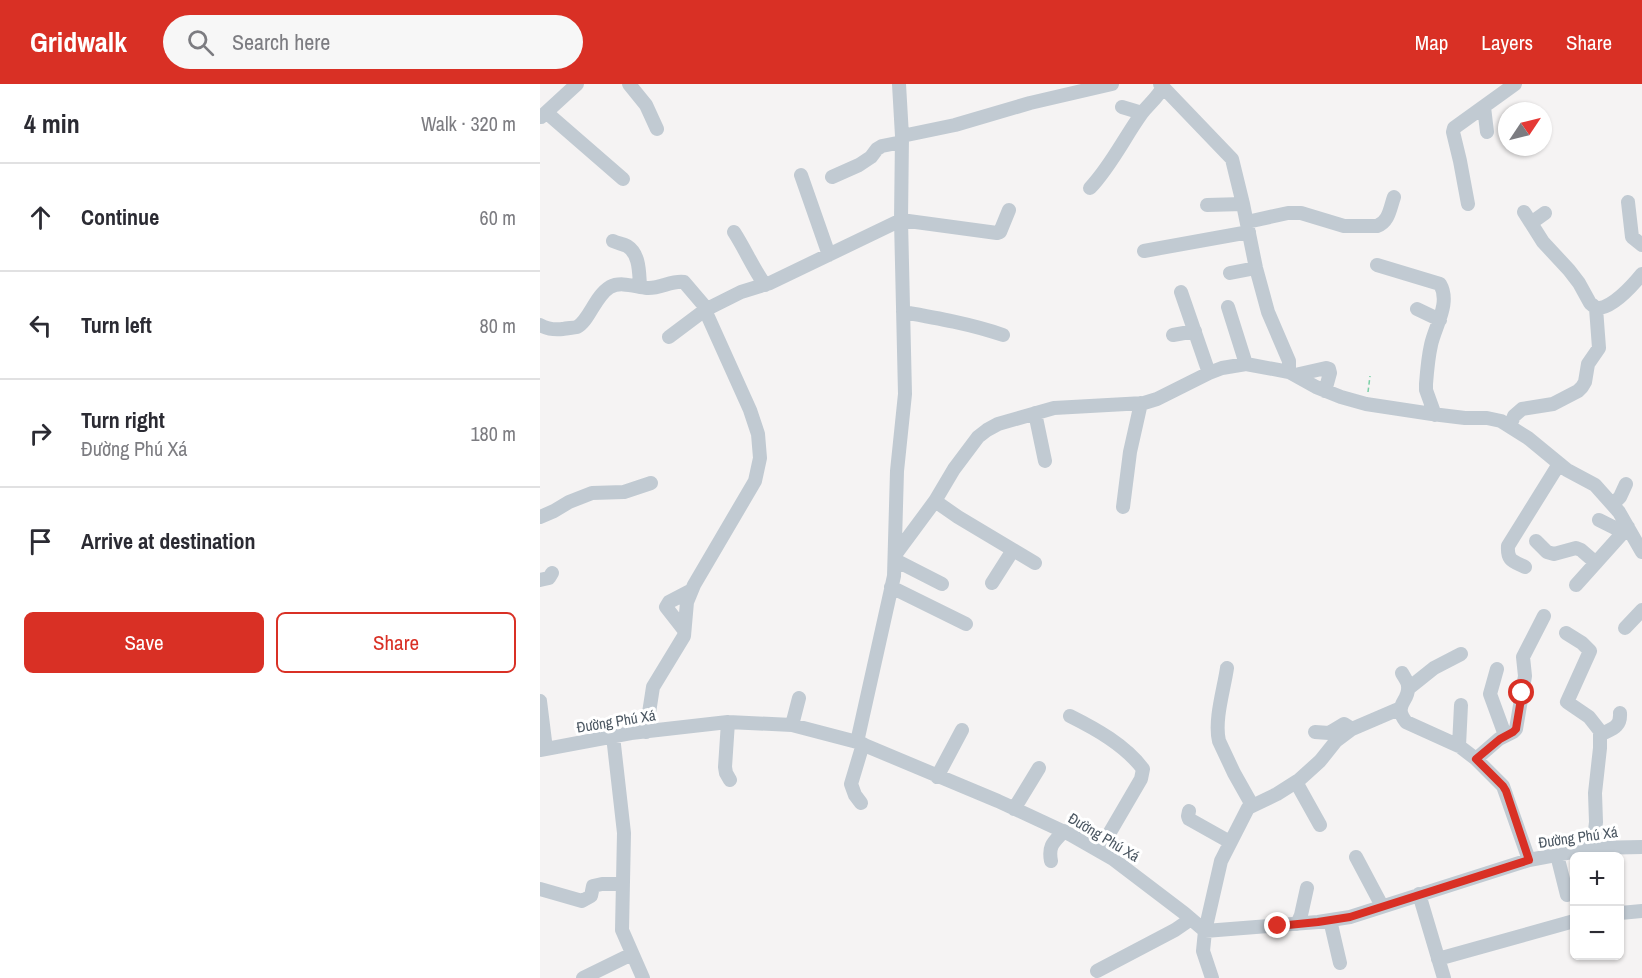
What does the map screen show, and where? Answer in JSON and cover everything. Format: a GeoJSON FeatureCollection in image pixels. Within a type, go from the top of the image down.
{"type":"FeatureCollection","features":[{"type":"Feature","properties":{"kind":"street"},"geometry":{"type":"LineString","coordinates":[[577,84],[543,115],[623,178]]}},
{"type":"Feature","properties":{"kind":"street"},"geometry":{"type":"LineString","coordinates":[[629,84],[646,105],[657,129]]}},
{"type":"Feature","properties":{"kind":"street"},"geometry":{"type":"LineString","coordinates":[[861,803],[851,784],[891,587],[895,557],[897,471],[905,394],[901,220],[902,139],[899,84]]}},
{"type":"Feature","properties":{"kind":"street"},"geometry":{"type":"LineString","coordinates":[[832,177],[859,165],[882,146],[902,139],[1030,103],[1112,84]]}},
{"type":"Feature","properties":{"kind":"street"},"geometry":{"type":"LineString","coordinates":[[1468,204],[1454,128],[1515,84]]}},
{"type":"Feature","properties":{"kind":"street"},"geometry":{"type":"LineString","coordinates":[[1090,188],[1102,175],[1143,113],[1167,86],[1232,159],[1268,312],[1292,373]]}},
{"type":"Feature","properties":{"kind":"street"},"geometry":{"type":"LineString","coordinates":[[1122,107],[1143,113]]}},
{"type":"Feature","properties":{"kind":"street"},"geometry":{"type":"LineString","coordinates":[[1484,107],[1488,132]]}},
{"type":"Feature","properties":{"kind":"street"},"geometry":{"type":"LineString","coordinates":[[801,175],[829,255]]}},
{"type":"Feature","properties":{"kind":"street"},"geometry":{"type":"LineString","coordinates":[[1144,251],[1248,227],[1288,213],[1302,213],[1344,226],[1377,226],[1386,220],[1394,197]]}},
{"type":"Feature","properties":{"kind":"street"},"geometry":{"type":"LineString","coordinates":[[1628,202],[1632,237],[1642,245]]}},
{"type":"Feature","properties":{"kind":"street"},"geometry":{"type":"LineString","coordinates":[[1207,206],[1243,204]]}},
{"type":"Feature","properties":{"kind":"street"},"geometry":{"type":"LineString","coordinates":[[669,337],[706,310],[741,292],[765,285],[901,220],[997,233],[1003,229],[1009,210]]}},
{"type":"Feature","properties":{"kind":"street"},"geometry":{"type":"LineString","coordinates":[[1545,213],[1528,218],[1543,242],[1569,270],[1590,303],[1596,308],[1613,302],[1642,274]]}},
{"type":"Feature","properties":{"kind":"street"},"geometry":{"type":"LineString","coordinates":[[734,231],[765,285]]}},
{"type":"Feature","properties":{"kind":"street"},"geometry":{"type":"LineString","coordinates":[[613,241],[628,246],[635,255],[640,286]]}},
{"type":"Feature","properties":{"kind":"street"},"geometry":{"type":"LineString","coordinates":[[1377,265],[1440,284],[1443,289],[1444,298],[1440,320],[1431,343],[1426,384],[1435,415]]}},
{"type":"Feature","properties":{"kind":"street"},"geometry":{"type":"LineString","coordinates":[[1230,273],[1256,268]]}},
{"type":"Feature","properties":{"kind":"street"},"geometry":{"type":"LineString","coordinates":[[540,326],[556,330],[577,327],[597,298],[615,285],[653,287],[678,281],[684,282],[706,310],[758,434],[760,458],[755,481],[692,590],[687,602],[682,640],[653,687],[646,732]]}},
{"type":"Feature","properties":{"kind":"street"},"geometry":{"type":"LineString","coordinates":[[1181,292],[1209,373]]}},
{"type":"Feature","properties":{"kind":"street"},"geometry":{"type":"LineString","coordinates":[[1228,306],[1246,364]]}},
{"type":"Feature","properties":{"kind":"street"},"geometry":{"type":"LineString","coordinates":[[1510,426],[1514,416],[1522,409],[1553,404],[1582,387],[1588,364],[1599,348],[1596,308]]}},
{"type":"Feature","properties":{"kind":"street"},"geometry":{"type":"LineString","coordinates":[[1417,309],[1440,320]]}},
{"type":"Feature","properties":{"kind":"street"},"geometry":{"type":"LineString","coordinates":[[903,312],[986,329],[1003,336]]}},
{"type":"Feature","properties":{"kind":"street"},"geometry":{"type":"LineString","coordinates":[[1173,335],[1195,331]]}},
{"type":"Feature","properties":{"kind":"street"},"geometry":{"type":"LineString","coordinates":[[895,557],[954,470],[978,437],[987,429],[1054,408],[1140,403],[1157,399],[1209,373],[1246,364],[1292,373],[1325,391],[1366,404],[1435,415],[1501,421],[1528,438],[1559,464],[1595,485],[1622,516],[1626,529],[1642,552]]}},
{"type":"Feature","properties":{"kind":"street"},"geometry":{"type":"LineString","coordinates":[[1292,373],[1329,369],[1325,391]]}},
{"type":"Feature","properties":{"kind":"street"},"geometry":{"type":"LineString","coordinates":[[1123,507],[1130,453],[1140,403]]}},
{"type":"Feature","properties":{"kind":"street"},"geometry":{"type":"LineString","coordinates":[[1035,414],[1045,461]]}},
{"type":"Feature","properties":{"kind":"street"},"geometry":{"type":"LineString","coordinates":[[1525,567],[1510,559],[1508,546],[1559,464]]}},
{"type":"Feature","properties":{"kind":"street"},"geometry":{"type":"LineString","coordinates":[[540,517],[569,502],[592,494],[624,492],[651,483]]}},
{"type":"Feature","properties":{"kind":"street"},"geometry":{"type":"LineString","coordinates":[[1613,504],[1620,497],[1626,484]]}},
{"type":"Feature","properties":{"kind":"street"},"geometry":{"type":"LineString","coordinates":[[935,501],[1035,563]]}},
{"type":"Feature","properties":{"kind":"street"},"geometry":{"type":"LineString","coordinates":[[1599,520],[1626,529]]}},
{"type":"Feature","properties":{"kind":"street"},"geometry":{"type":"LineString","coordinates":[[1576,585],[1626,529]]}},
{"type":"Feature","properties":{"kind":"street"},"geometry":{"type":"LineString","coordinates":[[1536,541],[1547,552],[1554,554],[1576,548],[1596,563]]}},
{"type":"Feature","properties":{"kind":"street"},"geometry":{"type":"LineString","coordinates":[[992,583],[1013,550]]}},
{"type":"Feature","properties":{"kind":"street"},"geometry":{"type":"LineString","coordinates":[[895,557],[942,584]]}},
{"type":"Feature","properties":{"kind":"street"},"geometry":{"type":"LineString","coordinates":[[891,587],[966,624]]}},
{"type":"Feature","properties":{"kind":"street"},"geometry":{"type":"LineString","coordinates":[[684,630],[666,607],[669,602],[692,590]]}},
{"type":"Feature","properties":{"kind":"street"},"geometry":{"type":"LineString","coordinates":[[1625,628],[1642,610]]}},
{"type":"Feature","properties":{"kind":"street"},"geometry":{"type":"LineString","coordinates":[[1476,759],[1516,729],[1526,676],[1523,657],[1544,616]]}},
{"type":"Feature","properties":{"kind":"street"},"geometry":{"type":"LineString","coordinates":[[1566,633],[1588,647],[1590,651],[1567,702],[1589,717],[1600,731],[1593,848]]}},
{"type":"Feature","properties":{"kind":"street"},"geometry":{"type":"LineString","coordinates":[[1461,654],[1434,668],[1409,688],[1401,708],[1402,717],[1406,722],[1459,746],[1476,759],[1503,786],[1529,860]]}},
{"type":"Feature","properties":{"kind":"street"},"geometry":{"type":"LineString","coordinates":[[1227,668],[1217,735],[1252,805]]}},
{"type":"Feature","properties":{"kind":"street"},"geometry":{"type":"LineString","coordinates":[[1497,669],[1490,694],[1505,735]]}},
{"type":"Feature","properties":{"kind":"street"},"geometry":{"type":"LineString","coordinates":[[1402,673],[1409,688]]}},
{"type":"Feature","properties":{"kind":"street"},"geometry":{"type":"LineString","coordinates":[[792,725],[799,698]]}},
{"type":"Feature","properties":{"kind":"street"},"geometry":{"type":"LineString","coordinates":[[540,701],[543,750]]}},
{"type":"Feature","properties":{"kind":"street"},"geometry":{"type":"LineString","coordinates":[[1459,746],[1461,705]]}},
{"type":"Feature","properties":{"kind":"street"},"geometry":{"type":"LineString","coordinates":[[1212,978],[1203,951],[1205,931],[1221,861],[1248,808],[1296,782],[1320,761],[1336,741],[1352,729],[1401,708]]}},
{"type":"Feature","properties":{"kind":"street"},"geometry":{"type":"LineString","coordinates":[[1600,735],[1617,726],[1620,712]]}},
{"type":"Feature","properties":{"kind":"street"},"geometry":{"type":"LineString","coordinates":[[1070,716],[1113,741],[1143,769],[1141,779],[1100,851]]}},
{"type":"Feature","properties":{"kind":"street"},"geometry":{"type":"LineString","coordinates":[[728,722],[726,767],[727,777],[730,780]]}},
{"type":"Feature","properties":{"kind":"street","name":"Đường Phú Xá"},"geometry":{"type":"LineString","coordinates":[[543,750],[613,736],[728,722],[792,725],[860,743],[1064,831],[1113,859],[1205,931],[1297,924],[1350,917],[1529,860],[1570,854]]}},
{"type":"Feature","properties":{"kind":"street"},"geometry":{"type":"LineString","coordinates":[[1315,732],[1329,732],[1344,724],[1352,729]]}},
{"type":"Feature","properties":{"kind":"street"},"geometry":{"type":"LineString","coordinates":[[937,777],[962,730]]}},
{"type":"Feature","properties":{"kind":"street"},"geometry":{"type":"LineString","coordinates":[[613,736],[624,833],[622,930],[643,978]]}},
{"type":"Feature","properties":{"kind":"street"},"geometry":{"type":"LineString","coordinates":[[1014,809],[1039,768]]}},
{"type":"Feature","properties":{"kind":"street"},"geometry":{"type":"LineString","coordinates":[[1296,782],[1320,825]]}},
{"type":"Feature","properties":{"kind":"street"},"geometry":{"type":"LineString","coordinates":[[1189,811],[1189,819],[1230,842]]}},
{"type":"Feature","properties":{"kind":"street"},"geometry":{"type":"LineString","coordinates":[[1052,861],[1051,845],[1064,831]]}},
{"type":"Feature","properties":{"kind":"street","name":"Đường Phú Xá"},"geometry":{"type":"LineString","coordinates":[[1582,852],[1593,848],[1642,847]]}},
{"type":"Feature","properties":{"kind":"street"},"geometry":{"type":"LineString","coordinates":[[1557,855],[1567,895]]}},
{"type":"Feature","properties":{"kind":"street"},"geometry":{"type":"LineString","coordinates":[[1356,856],[1382,906]]}},
{"type":"Feature","properties":{"kind":"street"},"geometry":{"type":"LineString","coordinates":[[540,889],[582,901],[591,896],[593,886],[622,884]]}},
{"type":"Feature","properties":{"kind":"street"},"geometry":{"type":"LineString","coordinates":[[1297,924],[1307,888]]}},
{"type":"Feature","properties":{"kind":"street"},"geometry":{"type":"LineString","coordinates":[[1419,894],[1444,978]]}},
{"type":"Feature","properties":{"kind":"street"},"geometry":{"type":"LineString","coordinates":[[1624,913],[1642,911]]}},
{"type":"Feature","properties":{"kind":"street"},"geometry":{"type":"LineString","coordinates":[[1097,971],[1175,930],[1191,919]]}},
{"type":"Feature","properties":{"kind":"street"},"geometry":{"type":"LineString","coordinates":[[1330,920],[1340,963]]}},
{"type":"Feature","properties":{"kind":"street"},"geometry":{"type":"LineString","coordinates":[[1438,959],[1570,922]]}},
{"type":"Feature","properties":{"kind":"street"},"geometry":{"type":"LineString","coordinates":[[583,978],[632,954]]}},
{"type":"Feature","properties":{"kind":"path"},"geometry":{"type":"LineString","coordinates":[[1366,404],[1370,376]]}},
{"type":"Feature","properties":{"kind":"route"},"geometry":{"type":"LineString","coordinates":[[1278,926],[1350,917],[1529,860],[1506,791],[1476,759],[1516,729],[1522,693]]}}]}
